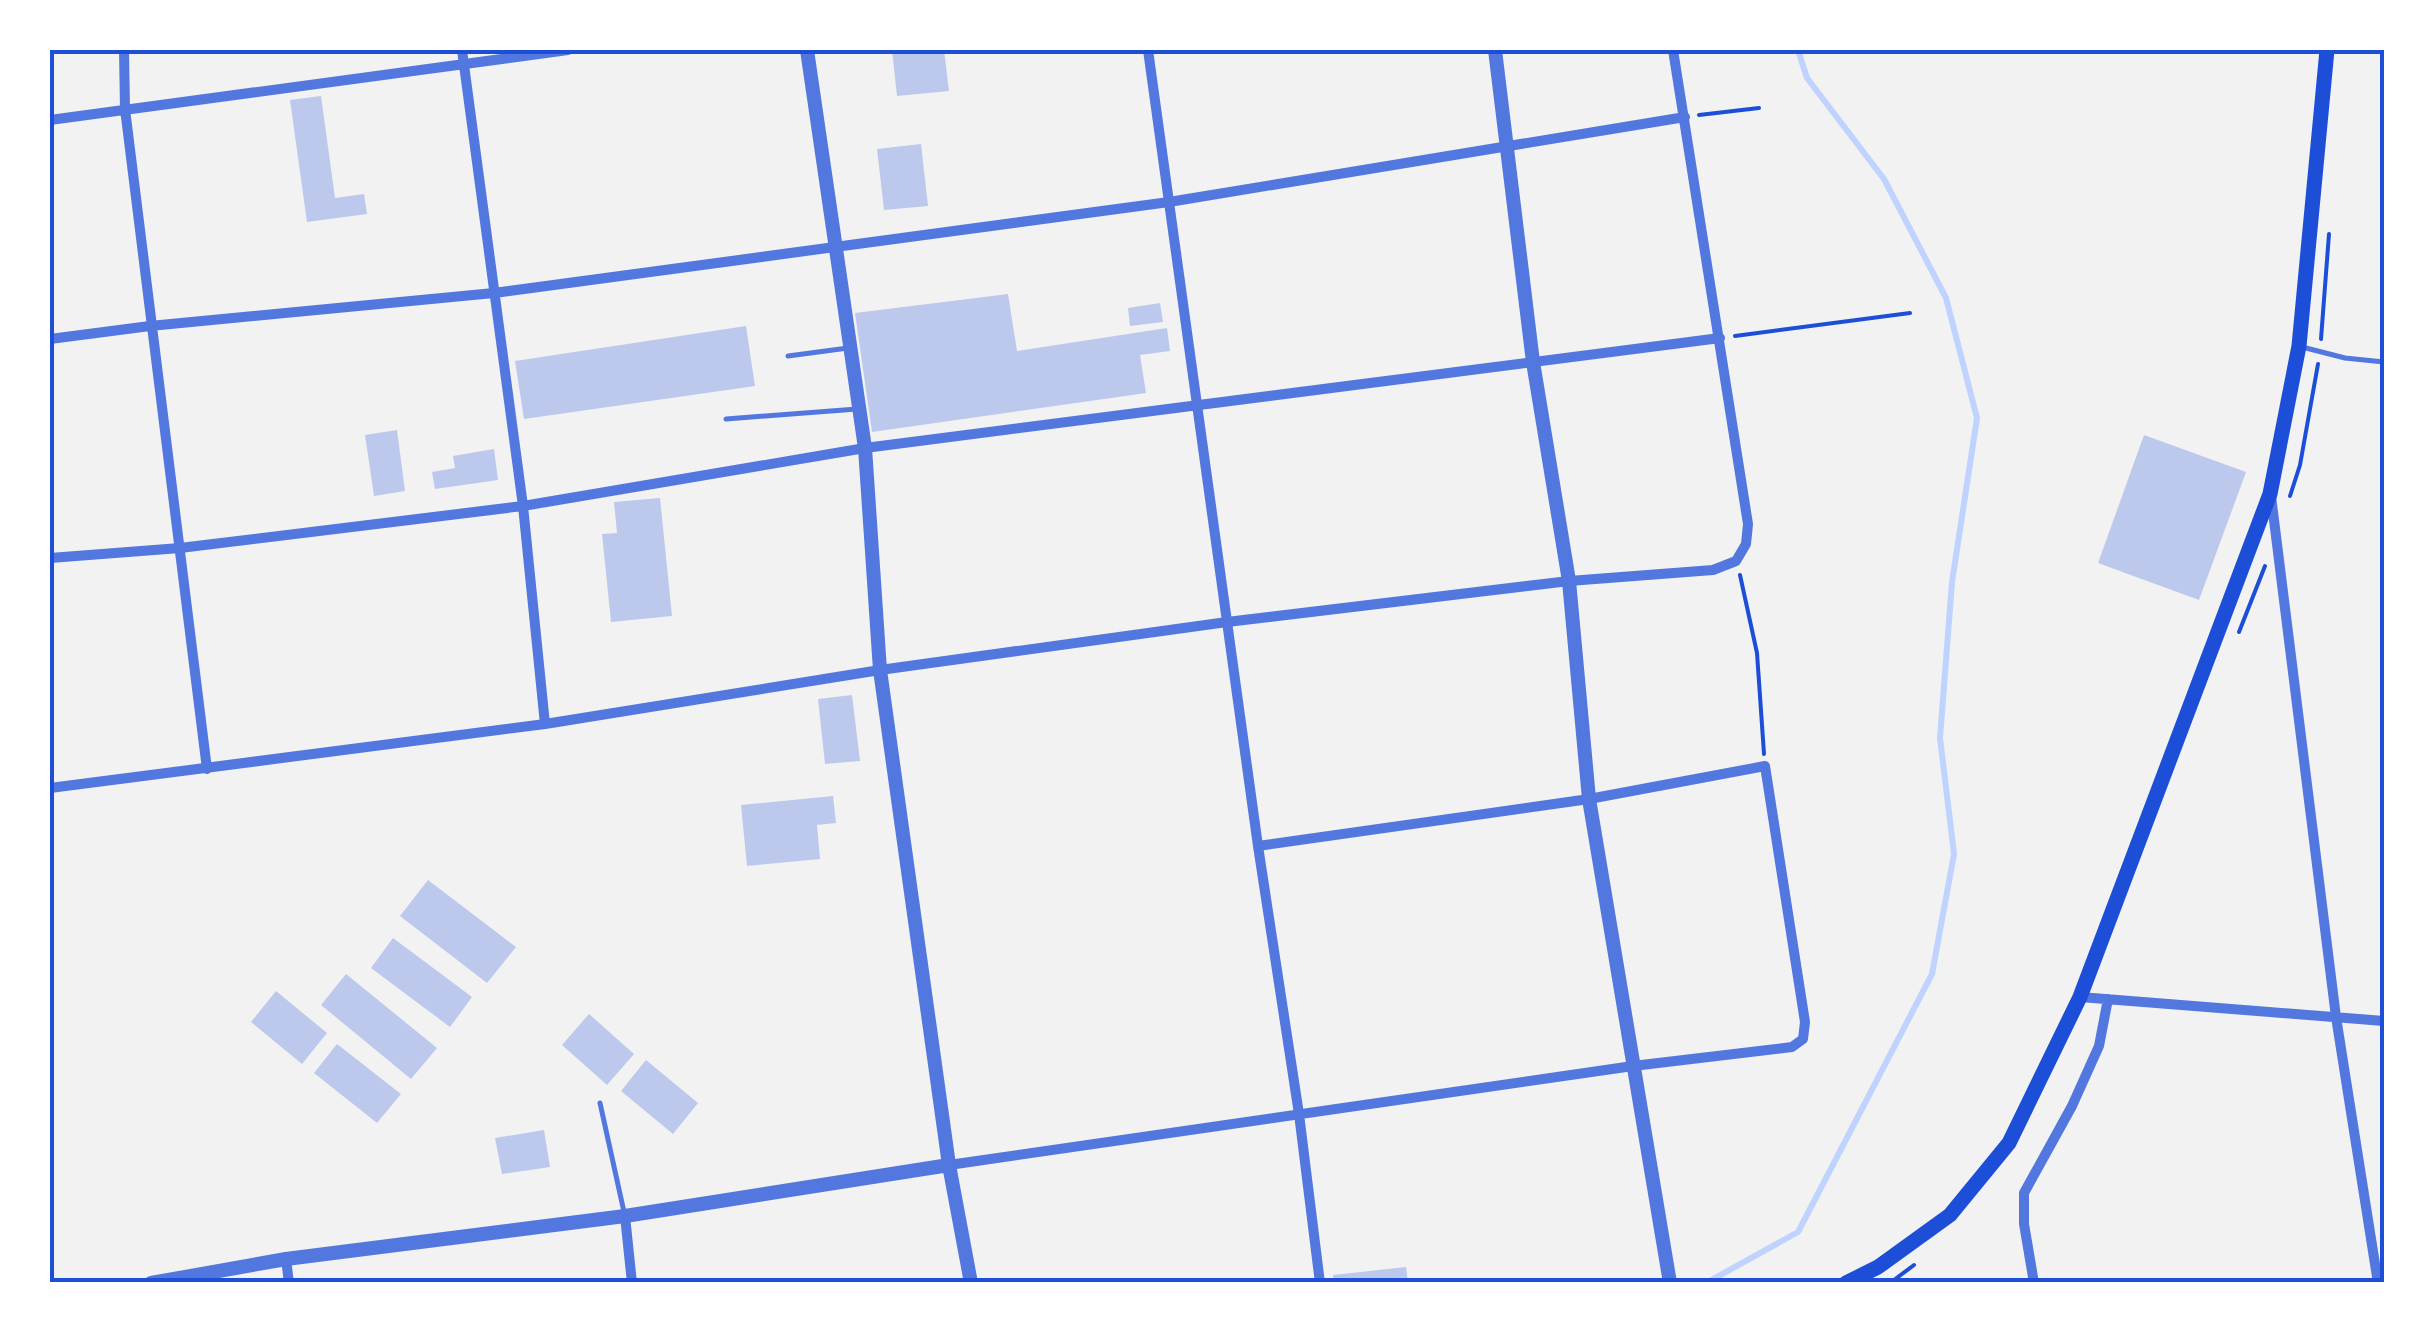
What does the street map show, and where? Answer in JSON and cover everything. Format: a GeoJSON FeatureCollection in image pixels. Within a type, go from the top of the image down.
{"type":"FeatureCollection","features":[{"type":"Feature","properties":{"kind":"main road"},"geometry":{"type":"LineString","coordinates":[[1846,1283],[1878,1268],[1950,1215],[2009,1142],[2080,997],[2270,494],[2299,346],[2327,50]]}},
{"type":"Feature","properties":{"kind":"street"},"geometry":{"type":"LineString","coordinates":[[124,50],[125,109],[206,769]]}},
{"type":"Feature","properties":{"kind":"street"},"geometry":{"type":"LineString","coordinates":[[462,50],[523,506],[545,724]]}},
{"type":"Feature","properties":{"kind":"street"},"geometry":{"type":"LineString","coordinates":[[50,120],[568,50]]}},
{"type":"Feature","properties":{"kind":"street"},"geometry":{"type":"LineString","coordinates":[[807,50],[865,448],[880,670],[949,1166],[971,1283]]}},
{"type":"Feature","properties":{"kind":"street"},"geometry":{"type":"LineString","coordinates":[[1148,50],[1320,1283]]}},
{"type":"Feature","properties":{"kind":"street"},"geometry":{"type":"LineString","coordinates":[[1495,50],[1533,362],[1569,581],[1589,799],[1670,1283]]}},
{"type":"Feature","properties":{"kind":"street"},"geometry":{"type":"LineString","coordinates":[[50,788],[545,724],[880,670],[1227,622],[1569,581],[1713,570],[1736,561],[1746,544],[1748,524],[1673,50]]}},
{"type":"Feature","properties":{"kind":"street"},"geometry":{"type":"LineString","coordinates":[[50,339],[494,292],[1169,202],[1685,117]]}},
{"type":"Feature","properties":{"kind":"street"},"geometry":{"type":"LineString","coordinates":[[50,558],[180,548],[523,506],[865,448],[1720,338]]}},
{"type":"Feature","properties":{"kind":"street"},"geometry":{"type":"LineString","coordinates":[[2270,494],[2336,1017],[2378,1283]]}},
{"type":"Feature","properties":{"kind":"street"},"geometry":{"type":"LineString","coordinates":[[150,1283],[286,1259],[625,1216],[1299,1114],[1792,1047],[1803,1038],[1805,1022],[1765,766],[1589,799],[1258,846]]}},
{"type":"Feature","properties":{"kind":"street"},"geometry":{"type":"LineString","coordinates":[[2080,997],[2384,1021]]}},
{"type":"Feature","properties":{"kind":"street"},"geometry":{"type":"LineString","coordinates":[[2034,1283],[2024,1224],[2024,1193],[2072,1106],[2099,1046],[2108,999]]}},
{"type":"Feature","properties":{"kind":"street"},"geometry":{"type":"LineString","coordinates":[[625,1216],[632,1283]]}},
{"type":"Feature","properties":{"kind":"street"},"geometry":{"type":"LineString","coordinates":[[286,1259],[289,1283]]}},
{"type":"Feature","properties":{"kind":"lane"},"geometry":{"type":"LineString","coordinates":[[2299,346],[2345,358],[2384,362]]}},
{"type":"Feature","properties":{"kind":"lane"},"geometry":{"type":"LineString","coordinates":[[788,356],[851,348]]}},
{"type":"Feature","properties":{"kind":"lane"},"geometry":{"type":"LineString","coordinates":[[726,419],[860,409]]}},
{"type":"Feature","properties":{"kind":"lane"},"geometry":{"type":"LineString","coordinates":[[600,1103],[625,1216]]}},
{"type":"Feature","properties":{"kind":"path"},"geometry":{"type":"LineString","coordinates":[[1685,117],[1759,108]]}},
{"type":"Feature","properties":{"kind":"path"},"geometry":{"type":"LineString","coordinates":[[1720,338],[1910,313]]}},
{"type":"Feature","properties":{"kind":"path"},"geometry":{"type":"LineString","coordinates":[[1736,561],[1758,653],[1765,766]]}},
{"type":"Feature","properties":{"kind":"building"},"geometry":{"type":"Polygon","coordinates":[[[892,50],[944,50],[949,91],[897,96],[892,50]]]}},
{"type":"Feature","properties":{"kind":"building"},"geometry":{"type":"Polygon","coordinates":[[[321,96],[335,198],[364,194],[367,214],[307,222],[290,100],[321,96]]]}},
{"type":"Feature","properties":{"kind":"building"},"geometry":{"type":"Polygon","coordinates":[[[921,144],[928,206],[884,210],[877,149],[921,144]]]}},
{"type":"Feature","properties":{"kind":"building"},"geometry":{"type":"Polygon","coordinates":[[[1008,294],[1017,351],[1167,328],[1170,351],[1140,355],[1146,393],[872,432],[855,313],[1008,294]]]}},
{"type":"Feature","properties":{"kind":"building"},"geometry":{"type":"Polygon","coordinates":[[[1160,303],[1163,322],[1130,326],[1128,308],[1160,303]]]}},
{"type":"Feature","properties":{"kind":"building"},"geometry":{"type":"Polygon","coordinates":[[[746,326],[755,386],[524,419],[515,361],[746,326]]]}},
{"type":"Feature","properties":{"kind":"building"},"geometry":{"type":"Polygon","coordinates":[[[397,430],[405,491],[374,496],[365,435],[397,430]]]}},
{"type":"Feature","properties":{"kind":"building"},"geometry":{"type":"Polygon","coordinates":[[[2144,435],[2246,472],[2199,600],[2098,563],[2144,435]]]}},
{"type":"Feature","properties":{"kind":"building"},"geometry":{"type":"Polygon","coordinates":[[[494,449],[498,480],[435,489],[432,472],[455,468],[453,456],[494,449]]]}},
{"type":"Feature","properties":{"kind":"building"},"geometry":{"type":"Polygon","coordinates":[[[660,498],[672,616],[611,622],[602,534],[617,533],[614,502],[660,498]]]}},
{"type":"Feature","properties":{"kind":"building"},"geometry":{"type":"Polygon","coordinates":[[[852,695],[860,761],[825,764],[818,699],[852,695]]]}},
{"type":"Feature","properties":{"kind":"building"},"geometry":{"type":"Polygon","coordinates":[[[833,796],[836,823],[817,825],[820,859],[747,866],[741,805],[833,796]]]}},
{"type":"Feature","properties":{"kind":"building"},"geometry":{"type":"Polygon","coordinates":[[[428,880],[516,947],[487,983],[400,916],[428,880]]]}},
{"type":"Feature","properties":{"kind":"building"},"geometry":{"type":"Polygon","coordinates":[[[393,938],[472,997],[450,1027],[371,968],[393,938]]]}},
{"type":"Feature","properties":{"kind":"building"},"geometry":{"type":"Polygon","coordinates":[[[346,974],[437,1048],[411,1079],[321,1005],[346,974]]]}},
{"type":"Feature","properties":{"kind":"building"},"geometry":{"type":"Polygon","coordinates":[[[276,991],[327,1033],[302,1064],[251,1022],[276,991]]]}},
{"type":"Feature","properties":{"kind":"building"},"geometry":{"type":"Polygon","coordinates":[[[589,1014],[634,1054],[607,1085],[562,1045],[589,1014]]]}},
{"type":"Feature","properties":{"kind":"building"},"geometry":{"type":"Polygon","coordinates":[[[337,1044],[401,1094],[377,1123],[314,1073],[337,1044]]]}},
{"type":"Feature","properties":{"kind":"building"},"geometry":{"type":"Polygon","coordinates":[[[646,1060],[698,1103],[673,1134],[621,1091],[646,1060]]]}},
{"type":"Feature","properties":{"kind":"building"},"geometry":{"type":"Polygon","coordinates":[[[544,1130],[550,1167],[502,1174],[495,1138],[544,1130]]]}},
{"type":"Feature","properties":{"kind":"building"},"geometry":{"type":"Polygon","coordinates":[[[1406,1267],[1408,1283],[1334,1283],[1333,1275],[1406,1267]]]}},
{"type":"Feature","properties":{"kind":"waterway"},"geometry":{"type":"LineString","coordinates":[[1706,1283],[1798,1232],[1932,974],[1954,854],[1940,738],[1952,582],[1977,418],[1946,298],[1884,179],[1807,78],[1798,50]]}}]}
